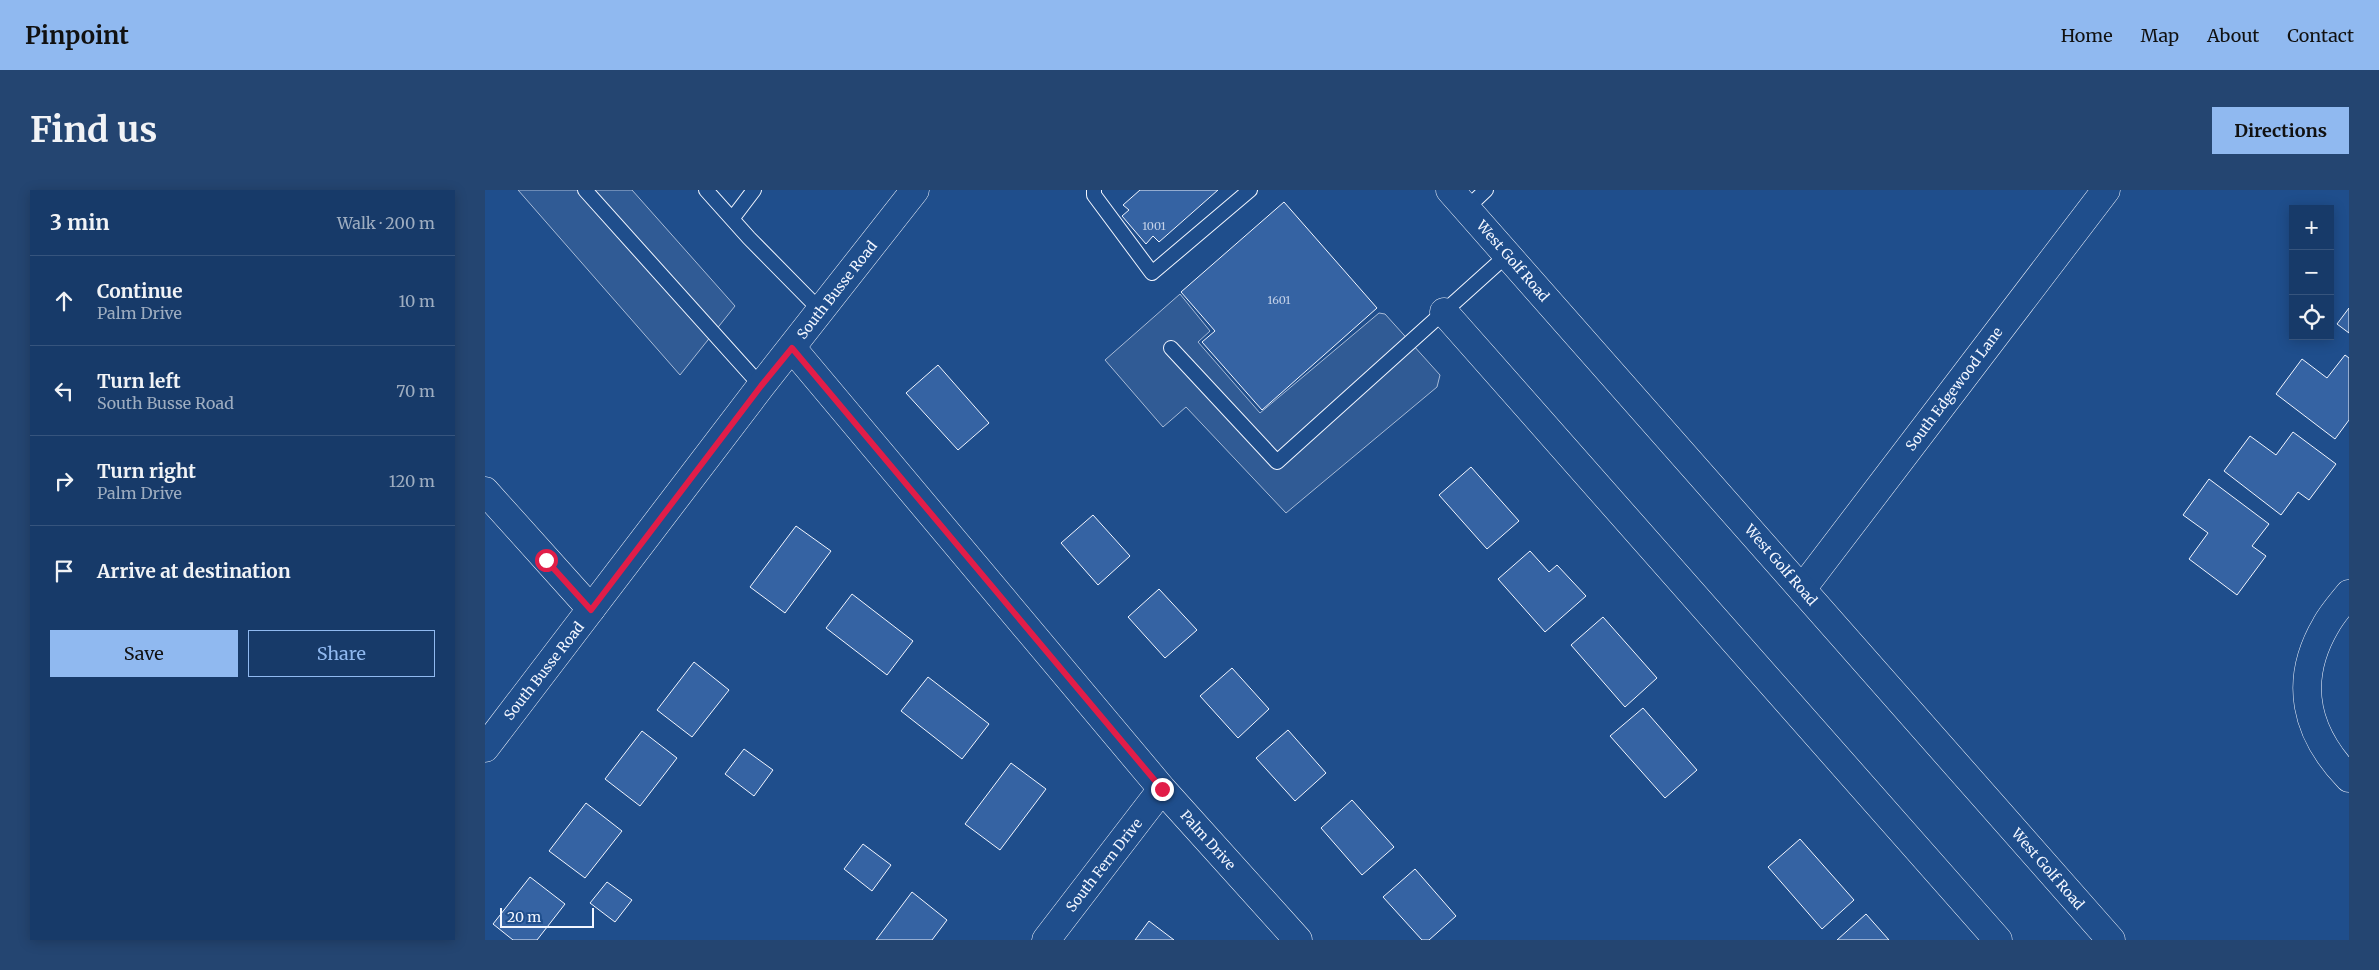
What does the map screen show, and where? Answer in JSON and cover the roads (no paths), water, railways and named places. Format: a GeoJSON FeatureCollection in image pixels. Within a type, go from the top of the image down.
{"type":"FeatureCollection","features":[{"type":"Feature","properties":{"kind":"street","name":"South Busse Road"},"geometry":{"type":"LineString","coordinates":[[485,748],[761,386],[915,190]]}},
{"type":"Feature","properties":{"kind":"street","name":"South Edgewood Lane"},"geometry":{"type":"LineString","coordinates":[[1802,589],[2106,190]]}},
{"type":"Feature","properties":{"kind":"street","name":"West Golf Road"},"geometry":{"type":"LineString","coordinates":[[1458,199],[2111,940]]}},
{"type":"Feature","properties":{"kind":"street"},"geometry":{"type":"LineString","coordinates":[[1444,312],[1998,940]]}},
{"type":"Feature","properties":{"kind":"street","name":"Palm Drive"},"geometry":{"type":"LineString","coordinates":[[792,348],[1162,789],[1298,940]]}},
{"type":"Feature","properties":{"kind":"street"},"geometry":{"type":"LineString","coordinates":[[485,491],[591,610]]}},
{"type":"Feature","properties":{"kind":"street"},"geometry":{"type":"LineString","coordinates":[[2349,594],[2326,623],[2316,643],[2309,664],[2306,694],[2312,726],[2333,761],[2349,778]]}},
{"type":"Feature","properties":{"kind":"street","name":"South Fern Drive"},"geometry":{"type":"LineString","coordinates":[[1046,940],[1162,789]]}},
{"type":"Feature","properties":{"kind":"lane"},"geometry":{"type":"LineString","coordinates":[[585,190],[761,386]]}},
{"type":"Feature","properties":{"kind":"lane"},"geometry":{"type":"LineString","coordinates":[[706,190],[820,310]]}},
{"type":"Feature","properties":{"kind":"lane"},"geometry":{"type":"LineString","coordinates":[[732,219],[754,190]]}},
{"type":"Feature","properties":{"kind":"lane"},"geometry":{"type":"LineString","coordinates":[[1094,190],[1094,195],[1152,273],[1250,190]]}},
{"type":"Feature","properties":{"kind":"lane"},"geometry":{"type":"LineString","coordinates":[[1458,199],[1486,190]]}},
{"type":"Feature","properties":{"kind":"lane"},"geometry":{"type":"LineString","coordinates":[[1171,348],[1277,462],[1507,255]]}}]}
